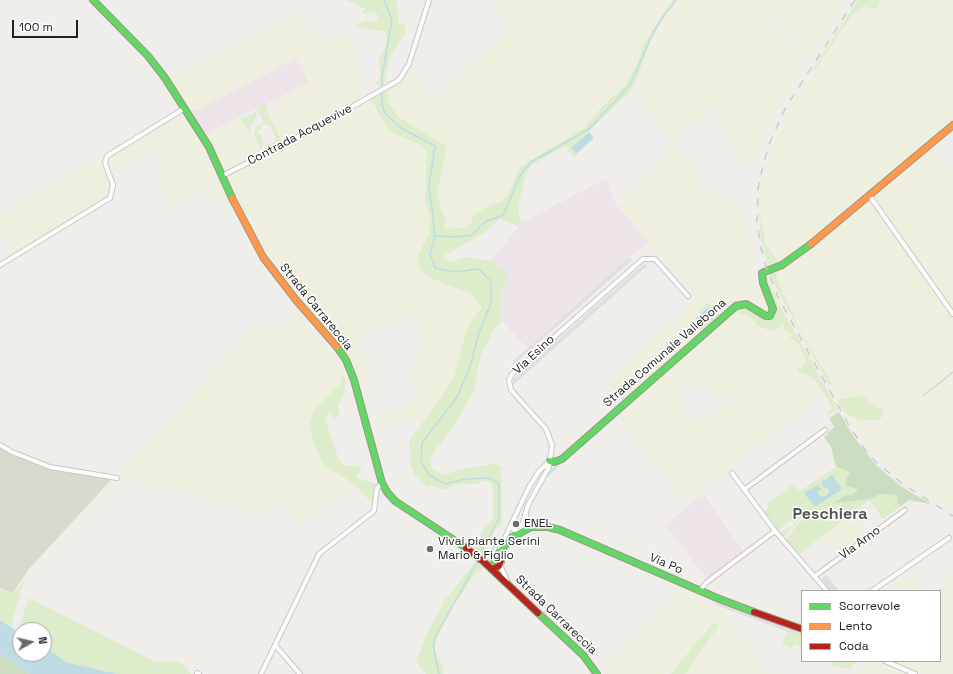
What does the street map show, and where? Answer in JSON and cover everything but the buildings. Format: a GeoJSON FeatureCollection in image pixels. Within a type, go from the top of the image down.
{"type":"FeatureCollection","features":[{"type":"Feature","properties":{"kind":"street","name":"Strada Carrareccia"},"geometry":{"type":"LineString","coordinates":[[93,0],[148,56],[185,108],[209,148],[236,208],[263,257],[296,300],[333,341],[346,360],[358,390],[382,483],[387,492],[395,501],[456,540],[492,569],[583,655],[597,674]]}},
{"type":"Feature","properties":{"kind":"street","name":"Contrada Acquevive"},"geometry":{"type":"LineString","coordinates":[[222,176],[388,88],[399,80],[409,64],[429,0]]}},
{"type":"Feature","properties":{"kind":"street"},"geometry":{"type":"LineString","coordinates":[[0,265],[110,198],[114,186],[105,163],[107,156],[185,108]]}},
{"type":"Feature","properties":{"kind":"street","name":"Strada Comunale Vallebona"},"geometry":{"type":"LineString","coordinates":[[550,461],[554,462],[562,459],[736,306],[746,304],[766,316],[770,316],[773,309],[763,283],[762,272],[777,267],[792,259],[953,125]]}},
{"type":"Feature","properties":{"kind":"street"},"geometry":{"type":"LineString","coordinates":[[869,195],[953,314]]}},
{"type":"Feature","properties":{"kind":"street","name":"Via Esino"},"geometry":{"type":"LineString","coordinates":[[550,461],[552,445],[549,435],[511,390],[509,380],[512,374],[643,259],[655,259],[688,296]]}},
{"type":"Feature","properties":{"kind":"street"},"geometry":{"type":"LineString","coordinates":[[745,489],[825,430]]}},
{"type":"Feature","properties":{"kind":"street"},"geometry":{"type":"LineString","coordinates":[[0,445],[12,452],[50,467],[116,478]]}},
{"type":"Feature","properties":{"kind":"street"},"geometry":{"type":"LineString","coordinates":[[511,524],[514,530],[520,532],[525,512],[533,494],[547,470],[550,461]]}},
{"type":"Feature","properties":{"kind":"street"},"geometry":{"type":"LineString","coordinates":[[492,569],[498,560],[511,524],[528,487],[539,471],[550,461]]}},
{"type":"Feature","properties":{"kind":"street"},"geometry":{"type":"LineString","coordinates":[[732,473],[775,531],[826,590]]}},
{"type":"Feature","properties":{"kind":"street"},"geometry":{"type":"LineString","coordinates":[[261,674],[319,554],[374,511],[377,488],[382,483]]}},
{"type":"Feature","properties":{"kind":"street","name":"Via Arno"},"geometry":{"type":"LineString","coordinates":[[815,576],[905,510]]}},
{"type":"Feature","properties":{"kind":"street"},"geometry":{"type":"LineString","coordinates":[[525,512],[527,521],[531,527]]}},
{"type":"Feature","properties":{"kind":"street","name":"Via Po"},"geometry":{"type":"LineString","coordinates":[[498,560],[511,538],[520,532],[531,527],[540,526],[560,530],[700,590],[801,629]]}},
{"type":"Feature","properties":{"kind":"street"},"geometry":{"type":"LineString","coordinates":[[700,590],[707,582],[775,531]]}},
{"type":"Feature","properties":{"kind":"street"},"geometry":{"type":"LineString","coordinates":[[873,590],[949,538]]}},
{"type":"Feature","properties":{"kind":"street"},"geometry":{"type":"LineString","coordinates":[[483,562],[498,560]]}},
{"type":"Feature","properties":{"kind":"street"},"geometry":{"type":"LineString","coordinates":[[498,560],[502,572],[510,586]]}},
{"type":"Feature","properties":{"kind":"street"},"geometry":{"type":"LineString","coordinates":[[275,645],[300,674]]}},
{"type":"Feature","properties":{"kind":"street"},"geometry":{"type":"LineString","coordinates":[[887,662],[914,674]]}},
{"type":"Feature","properties":{"kind":"shaded area"},"geometry":{"type":"Polygon","coordinates":[[[296,58],[309,83],[204,135],[188,110],[195,111],[296,58]]]}},
{"type":"Feature","properties":{"kind":"shaded area"},"geometry":{"type":"Polygon","coordinates":[[[607,178],[615,203],[649,241],[527,348],[502,321],[501,294],[508,274],[491,261],[521,223],[607,178]]]}},
{"type":"Feature","properties":{"kind":"shaded area"},"geometry":{"type":"Polygon","coordinates":[[[629,258],[632,260],[513,365],[513,361],[629,258]]]}},
{"type":"Feature","properties":{"kind":"shaded area"},"geometry":{"type":"Polygon","coordinates":[[[645,263],[647,266],[513,385],[513,379],[645,263]]]}},
{"type":"Feature","properties":{"kind":"shaded area"},"geometry":{"type":"Polygon","coordinates":[[[0,446],[49,467],[112,479],[29,569],[13,593],[0,588],[0,446]]]}},
{"type":"Feature","properties":{"kind":"shaded area"},"geometry":{"type":"Polygon","coordinates":[[[705,496],[743,551],[707,579],[665,525],[699,497],[705,496]]]}},
{"type":"Feature","properties":{"kind":"shaded area"},"geometry":{"type":"Polygon","coordinates":[[[827,575],[838,590],[830,590],[822,579],[827,575]]]}},
{"type":"Feature","properties":{"kind":"shaded area"},"geometry":{"type":"Polygon","coordinates":[[[716,602],[801,634],[801,637],[716,605],[716,602]]]}},
{"type":"Feature","properties":{"kind":"green space"},"geometry":{"type":"Polygon","coordinates":[[[346,0],[396,0],[399,23],[405,26],[405,34],[390,56],[384,84],[380,87],[377,86],[376,82],[380,77],[379,58],[384,51],[387,38],[385,32],[361,28],[357,24],[370,20],[371,22],[377,20],[378,15],[375,12],[363,14],[362,11],[366,9],[346,0]]]}},
{"type":"Feature","properties":{"kind":"green space"},"geometry":{"type":"Polygon","coordinates":[[[491,0],[673,0],[642,47],[639,60],[626,84],[599,110],[585,128],[520,167],[510,191],[503,201],[488,206],[472,216],[473,222],[464,228],[444,229],[446,217],[441,210],[437,193],[446,152],[445,145],[400,118],[388,103],[387,91],[403,80],[411,67],[436,100],[512,27],[491,0]]]}},
{"type":"Feature","properties":{"kind":"green space"},"geometry":{"type":"Polygon","coordinates":[[[673,0],[677,0],[660,24],[650,43],[636,82],[630,92],[571,148],[577,156],[574,157],[568,151],[566,146],[531,165],[525,177],[518,209],[521,223],[518,226],[500,219],[484,233],[445,255],[444,259],[450,262],[465,257],[491,261],[508,274],[501,294],[502,321],[493,331],[481,355],[473,393],[459,418],[430,460],[433,469],[445,475],[458,470],[495,464],[501,467],[502,523],[494,531],[492,541],[482,556],[474,550],[483,530],[493,519],[493,489],[489,482],[484,481],[476,484],[459,484],[443,490],[431,485],[428,487],[415,476],[411,467],[409,441],[441,398],[454,377],[466,333],[472,319],[482,308],[473,295],[429,277],[421,270],[417,258],[429,233],[431,220],[425,203],[427,151],[423,146],[395,134],[386,126],[371,99],[387,91],[388,103],[400,118],[445,145],[446,152],[437,193],[441,210],[446,217],[444,229],[464,228],[473,222],[472,216],[488,206],[503,201],[510,191],[520,167],[584,128],[599,110],[626,84],[639,60],[642,47],[673,0]]]}},
{"type":"Feature","properties":{"kind":"green space"},"geometry":{"type":"Polygon","coordinates":[[[681,0],[756,0],[804,61],[799,74],[775,111],[765,132],[755,163],[751,167],[747,167],[731,150],[734,147],[715,118],[716,111],[710,104],[703,111],[703,117],[708,122],[701,128],[693,119],[677,133],[676,139],[681,149],[666,134],[638,97],[637,87],[648,53],[663,24],[681,0]]]}},
{"type":"Feature","properties":{"kind":"green space"},"geometry":{"type":"Polygon","coordinates":[[[760,0],[845,0],[809,59],[760,0]]]}},
{"type":"Feature","properties":{"kind":"green space"},"geometry":{"type":"Polygon","coordinates":[[[858,0],[879,0],[880,3],[877,8],[872,9],[865,6],[852,15],[814,71],[811,72],[858,0]]]}},
{"type":"Feature","properties":{"kind":"green space"},"geometry":{"type":"Polygon","coordinates":[[[879,0],[953,0],[953,121],[810,244],[779,263],[766,245],[759,210],[761,185],[775,138],[796,99],[852,15],[865,6],[872,9],[880,3],[879,0]]]}},
{"type":"Feature","properties":{"kind":"green space"},"geometry":{"type":"Polygon","coordinates":[[[295,13],[309,34],[316,32],[330,41],[351,31],[360,100],[283,143],[268,114],[278,110],[275,100],[309,83],[296,58],[195,111],[188,110],[169,78],[295,13]]]}},
{"type":"Feature","properties":{"kind":"green space"},"geometry":{"type":"Polygon","coordinates":[[[371,99],[386,126],[395,134],[423,146],[427,151],[425,203],[431,220],[430,233],[417,258],[421,270],[429,277],[473,295],[482,308],[472,319],[466,333],[454,377],[423,423],[414,418],[380,425],[378,416],[403,408],[417,391],[407,363],[429,351],[412,312],[357,340],[372,370],[360,387],[355,371],[340,345],[282,279],[268,260],[227,183],[233,174],[371,99]]]}},
{"type":"Feature","properties":{"kind":"green space"},"geometry":{"type":"Polygon","coordinates":[[[266,104],[268,114],[283,143],[264,153],[267,144],[275,142],[276,138],[270,125],[267,126],[266,123],[260,126],[262,129],[258,130],[264,143],[261,150],[254,135],[255,127],[264,121],[256,109],[266,104]]]}},
{"type":"Feature","properties":{"kind":"green space"},"geometry":{"type":"Polygon","coordinates":[[[256,112],[257,115],[250,129],[252,138],[240,117],[249,116],[256,112]]]}},
{"type":"Feature","properties":{"kind":"green space"},"geometry":{"type":"Polygon","coordinates":[[[179,115],[184,116],[205,148],[235,213],[233,214],[209,196],[188,184],[186,192],[191,196],[171,206],[159,182],[166,177],[155,150],[162,145],[160,142],[112,171],[107,162],[110,156],[179,115]]]}},
{"type":"Feature","properties":{"kind":"green space"},"geometry":{"type":"Polygon","coordinates":[[[240,117],[260,154],[232,170],[222,170],[205,135],[240,117]]]}},
{"type":"Feature","properties":{"kind":"green space"},"geometry":{"type":"Polygon","coordinates":[[[674,146],[691,164],[697,165],[694,171],[696,181],[720,195],[730,197],[743,207],[755,264],[753,289],[747,296],[722,316],[707,303],[694,316],[701,333],[626,399],[607,384],[688,308],[688,304],[694,303],[697,299],[694,291],[618,207],[674,146]]]}},
{"type":"Feature","properties":{"kind":"green space"},"geometry":{"type":"Polygon","coordinates":[[[931,147],[953,174],[953,311],[872,197],[931,147]]]}},
{"type":"Feature","properties":{"kind":"green space"},"geometry":{"type":"Polygon","coordinates":[[[98,156],[110,179],[107,198],[15,254],[0,229],[0,216],[98,156]]]}},
{"type":"Feature","properties":{"kind":"green space"},"geometry":{"type":"Polygon","coordinates":[[[869,198],[953,317],[953,510],[903,480],[866,444],[847,416],[855,417],[861,421],[871,424],[881,423],[883,411],[843,398],[837,400],[829,385],[832,384],[800,330],[776,277],[778,270],[792,262],[869,198]]]}},
{"type":"Feature","properties":{"kind":"green space"},"geometry":{"type":"Polygon","coordinates":[[[759,210],[766,245],[779,263],[768,268],[761,238],[759,210]]]}},
{"type":"Feature","properties":{"kind":"green space"},"geometry":{"type":"Polygon","coordinates":[[[778,270],[776,277],[800,330],[832,384],[829,385],[774,284],[769,272],[778,270]]]}},
{"type":"Feature","properties":{"kind":"green space"},"geometry":{"type":"Polygon","coordinates":[[[766,274],[780,306],[838,409],[826,416],[832,408],[818,383],[806,374],[798,371],[798,368],[805,364],[806,360],[798,343],[790,338],[791,334],[784,330],[783,324],[775,330],[768,330],[757,325],[751,318],[735,311],[723,321],[735,310],[743,308],[757,312],[767,319],[773,317],[775,310],[764,276],[766,274]]]}},
{"type":"Feature","properties":{"kind":"green space"},"geometry":{"type":"Polygon","coordinates":[[[763,289],[770,306],[769,313],[766,314],[746,302],[755,290],[759,292],[763,289]]]}},
{"type":"Feature","properties":{"kind":"green space"},"geometry":{"type":"Polygon","coordinates":[[[708,303],[716,307],[722,316],[701,333],[695,321],[696,318],[704,326],[707,308],[700,314],[698,312],[708,303]]]}},
{"type":"Feature","properties":{"kind":"green space"},"geometry":{"type":"Polygon","coordinates":[[[735,311],[751,318],[753,322],[768,330],[775,330],[783,324],[791,334],[790,338],[798,343],[806,360],[805,364],[798,368],[818,383],[824,393],[685,503],[617,414],[665,371],[685,394],[678,401],[700,425],[736,396],[732,391],[722,399],[703,379],[690,392],[668,367],[735,311]]]}},
{"type":"Feature","properties":{"kind":"green space"},"geometry":{"type":"Polygon","coordinates":[[[297,312],[300,312],[310,326],[307,335],[314,336],[320,341],[336,361],[341,371],[342,381],[314,411],[323,464],[356,486],[301,523],[279,499],[256,514],[163,486],[118,479],[256,322],[270,330],[275,327],[286,326],[285,322],[290,322],[295,319],[294,315],[297,312]]]}},
{"type":"Feature","properties":{"kind":"green space"},"geometry":{"type":"Polygon","coordinates":[[[341,371],[345,380],[345,394],[337,407],[341,413],[334,420],[330,412],[325,419],[339,460],[344,466],[362,466],[356,478],[376,484],[373,504],[354,484],[323,464],[313,440],[310,422],[314,411],[342,381],[341,371]]]}},
{"type":"Feature","properties":{"kind":"green space"},"geometry":{"type":"Polygon","coordinates":[[[861,395],[883,411],[881,419],[873,421],[863,419],[862,421],[855,417],[847,416],[837,400],[861,395]]]}},
{"type":"Feature","properties":{"kind":"green space"},"geometry":{"type":"Polygon","coordinates":[[[839,412],[854,437],[877,466],[902,487],[931,504],[909,500],[901,506],[897,502],[897,495],[880,494],[871,499],[835,503],[844,496],[853,494],[858,489],[847,486],[846,480],[850,472],[836,467],[831,447],[824,437],[834,427],[829,418],[839,412]]]}},
{"type":"Feature","properties":{"kind":"green space"},"geometry":{"type":"Polygon","coordinates":[[[836,467],[850,472],[858,489],[853,494],[844,496],[859,499],[871,499],[880,494],[897,495],[897,502],[901,506],[883,519],[869,500],[799,554],[786,539],[801,520],[808,515],[808,509],[784,537],[780,532],[794,525],[793,521],[790,521],[778,530],[764,511],[769,507],[767,504],[793,484],[800,491],[836,467]]]}},
{"type":"Feature","properties":{"kind":"green space"},"geometry":{"type":"Polygon","coordinates":[[[853,512],[868,533],[839,555],[823,534],[853,512]]]}},
{"type":"Feature","properties":{"kind":"green space"},"geometry":{"type":"Polygon","coordinates":[[[476,561],[484,567],[473,577],[453,607],[437,638],[435,650],[443,669],[443,674],[426,674],[416,662],[426,636],[445,600],[476,561]]]}},
{"type":"Feature","properties":{"kind":"green space"},"geometry":{"type":"Polygon","coordinates":[[[27,571],[11,626],[0,620],[0,589],[14,593],[22,584],[27,571]]]}},
{"type":"Feature","properties":{"kind":"green space"},"geometry":{"type":"Polygon","coordinates":[[[912,573],[931,590],[886,590],[912,573]]]}},
{"type":"Feature","properties":{"kind":"green space"},"geometry":{"type":"Polygon","coordinates":[[[953,574],[953,674],[923,674],[896,662],[941,662],[941,590],[937,590],[953,574]]]}},
{"type":"Feature","properties":{"kind":"green space"},"geometry":{"type":"Polygon","coordinates":[[[684,589],[706,598],[712,605],[723,610],[725,615],[768,674],[685,674],[719,626],[714,622],[674,669],[669,669],[665,674],[607,674],[604,668],[684,589]]]}},
{"type":"Feature","properties":{"kind":"green space"},"geometry":{"type":"Polygon","coordinates":[[[29,598],[154,661],[181,662],[191,674],[117,674],[66,662],[52,652],[52,622],[20,622],[29,598]]]}},
{"type":"Feature","properties":{"kind":"green space"},"geometry":{"type":"Polygon","coordinates":[[[714,622],[719,626],[685,674],[670,674],[714,622]]]}},
{"type":"Feature","properties":{"kind":"green space"},"geometry":{"type":"Polygon","coordinates":[[[787,632],[801,637],[801,647],[794,644],[792,648],[782,644],[787,632]]]}},
{"type":"Feature","properties":{"kind":"green space"},"geometry":{"type":"Polygon","coordinates":[[[0,654],[30,674],[0,674],[0,654]]]}},
{"type":"Feature","properties":{"kind":"green space"},"geometry":{"type":"Polygon","coordinates":[[[834,662],[855,662],[850,669],[832,665],[834,662]]]}},
{"type":"Feature","properties":{"kind":"green space"},"geometry":{"type":"Polygon","coordinates":[[[868,662],[873,662],[901,674],[858,674],[868,662]]]}},
{"type":"Feature","properties":{"kind":"water"},"geometry":{"type":"Polygon","coordinates":[[[589,132],[594,138],[576,154],[571,148],[589,132]]]}},
{"type":"Feature","properties":{"kind":"water"},"geometry":{"type":"Polygon","coordinates":[[[707,308],[710,309],[713,318],[704,326],[696,318],[707,308]]]}},
{"type":"Feature","properties":{"kind":"water"},"geometry":{"type":"Polygon","coordinates":[[[832,475],[842,489],[816,506],[813,505],[804,493],[818,485],[821,490],[817,492],[821,497],[827,495],[829,492],[828,488],[823,487],[822,482],[832,475]]]}},
{"type":"Feature","properties":{"kind":"water"},"geometry":{"type":"Polygon","coordinates":[[[0,620],[12,628],[12,662],[0,654],[0,620]]]}},
{"type":"Feature","properties":{"kind":"water"},"geometry":{"type":"Polygon","coordinates":[[[52,652],[66,662],[117,674],[30,674],[12,662],[52,662],[52,652]]]}},
{"type":"Feature","properties":{"kind":"waterway"},"geometry":{"type":"LineString","coordinates":[[384,0],[392,20],[382,77],[382,104],[385,113],[401,128],[435,146],[429,186],[435,235]]}},
{"type":"Feature","properties":{"kind":"waterway"},"geometry":{"type":"LineString","coordinates":[[480,555],[499,518],[499,484],[490,478],[465,479],[446,484],[429,475],[421,461],[422,443],[457,397],[471,364],[478,335],[491,303],[491,282],[479,269],[455,272],[435,268],[430,254],[435,236],[456,237],[472,235],[485,222],[503,215],[520,176],[531,162],[589,129],[630,85],[653,33],[663,16],[676,0]]}},
{"type":"Feature","properties":{"kind":"waterway"},"geometry":{"type":"LineString","coordinates":[[723,313],[736,301]]}},
{"type":"Feature","properties":{"kind":"waterway"},"geometry":{"type":"LineString","coordinates":[[711,314],[721,307]]}},
{"type":"Feature","properties":{"kind":"waterway"},"geometry":{"type":"LineString","coordinates":[[625,399],[721,315]]}},
{"type":"Feature","properties":{"kind":"waterway"},"geometry":{"type":"LineString","coordinates":[[698,319],[696,322],[701,331]]}},
{"type":"Feature","properties":{"kind":"waterway"},"geometry":{"type":"LineString","coordinates":[[924,395],[953,372]]}},
{"type":"Feature","properties":{"kind":"waterway"},"geometry":{"type":"LineString","coordinates":[[578,441],[602,420]]}},
{"type":"Feature","properties":{"kind":"waterway"},"geometry":{"type":"LineString","coordinates":[[544,479],[561,462]]}},
{"type":"Feature","properties":{"kind":"waterway"},"geometry":{"type":"LineString","coordinates":[[481,551],[489,552],[498,544]]}},
{"type":"Feature","properties":{"kind":"waterway"},"geometry":{"type":"LineString","coordinates":[[439,674],[433,645],[436,635],[478,561]]}},
{"type":"Feature","properties":{"kind":"railway"},"geometry":{"type":"LineString","coordinates":[[855,0],[786,107],[770,142],[758,189],[757,223],[761,248],[766,267],[779,299],[851,429],[867,452],[876,462],[904,485],[953,516]]}},
{"type":"Feature","properties":{"kind":"traffic: fast"},"geometry":{"type":"LineString","coordinates":[[93,0],[148,56],[165,78],[209,147],[232,198]]}},
{"type":"Feature","properties":{"kind":"traffic: fast"},"geometry":{"type":"LineString","coordinates":[[550,461],[554,462],[562,459],[736,306],[746,304],[766,316],[770,316],[773,309],[763,283],[762,273],[782,265],[811,244]]}},
{"type":"Feature","properties":{"kind":"traffic: fast"},"geometry":{"type":"LineString","coordinates":[[337,347],[346,360],[354,380],[382,483],[387,492],[395,501],[466,548]]}},
{"type":"Feature","properties":{"kind":"traffic: fast"},"geometry":{"type":"LineString","coordinates":[[492,569],[495,558],[511,538],[531,527],[548,527],[560,530],[717,598],[754,612]]}},
{"type":"Feature","properties":{"kind":"traffic: fast"},"geometry":{"type":"LineString","coordinates":[[538,613],[583,655],[597,674]]}},
{"type":"Feature","properties":{"kind":"traffic: slow"},"geometry":{"type":"LineString","coordinates":[[811,244],[953,125]]}},
{"type":"Feature","properties":{"kind":"traffic: slow"},"geometry":{"type":"LineString","coordinates":[[232,198],[263,257],[296,300],[337,347]]}},
{"type":"Feature","properties":{"kind":"traffic: jam"},"geometry":{"type":"LineString","coordinates":[[466,548],[484,562],[538,613]]}},
{"type":"Feature","properties":{"kind":"traffic: jam"},"geometry":{"type":"LineString","coordinates":[[492,569],[499,566],[501,561]]}},
{"type":"Feature","properties":{"kind":"traffic: jam"},"geometry":{"type":"LineString","coordinates":[[754,612],[801,629]]}},
{"type":"Feature","properties":{"kind":"place","name":"ENEL"},"geometry":{"type":"Point","coordinates":[516,524]}},
{"type":"Feature","properties":{"kind":"place","name":"Vivai piante Serini Mario & Figlio"},"geometry":{"type":"Point","coordinates":[430,549]}},
{"type":"Feature","properties":{"kind":"district","name":"Peschiera"},"geometry":{"type":"Point","coordinates":[830,515]}}]}
